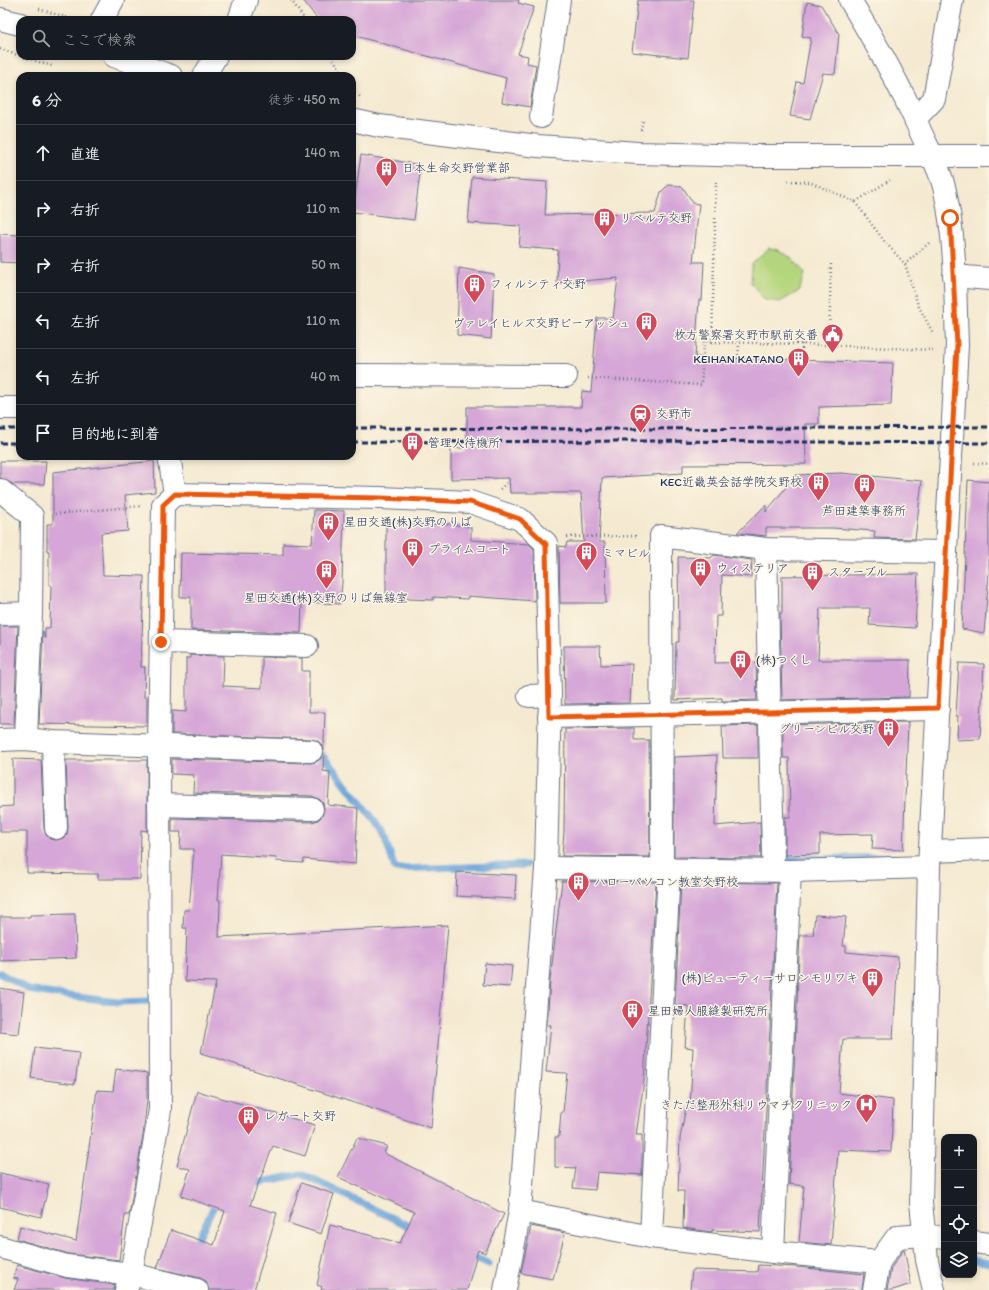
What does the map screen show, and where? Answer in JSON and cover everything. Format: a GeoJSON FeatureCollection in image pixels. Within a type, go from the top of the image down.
{"type":"FeatureCollection","features":[{"type":"Feature","properties":{"kind":"street"},"geometry":{"type":"LineString","coordinates":[[104,16],[113,0]]}},
{"type":"Feature","properties":{"kind":"street"},"geometry":{"type":"LineString","coordinates":[[240,16],[246,0]]}},
{"type":"Feature","properties":{"kind":"street"},"geometry":{"type":"LineString","coordinates":[[541,117],[559,0]]}},
{"type":"Feature","properties":{"kind":"street"},"geometry":{"type":"LineString","coordinates":[[850,0],[915,118],[933,156],[946,196],[950,218],[954,276],[957,345],[930,859],[922,1203],[934,1237],[927,1260],[934,1290]]}},
{"type":"Feature","properties":{"kind":"street"},"geometry":{"type":"LineString","coordinates":[[915,118],[934,99],[952,0]]}},
{"type":"Feature","properties":{"kind":"street"},"geometry":{"type":"LineString","coordinates":[[0,19],[16,23]]}},
{"type":"Feature","properties":{"kind":"street"},"geometry":{"type":"LineString","coordinates":[[125,60],[160,72]]}},
{"type":"Feature","properties":{"kind":"street"},"geometry":{"type":"LineString","coordinates":[[206,72],[214,60]]}},
{"type":"Feature","properties":{"kind":"street"},"geometry":{"type":"LineString","coordinates":[[356,121],[379,126],[538,146],[638,152],[754,156],[989,156]]}},
{"type":"Feature","properties":{"kind":"street"},"geometry":{"type":"LineString","coordinates":[[954,276],[989,279]]}},
{"type":"Feature","properties":{"kind":"street"},"geometry":{"type":"LineString","coordinates":[[356,375],[575,377]]}},
{"type":"Feature","properties":{"kind":"street"},"geometry":{"type":"LineString","coordinates":[[0,408],[16,408]]}},
{"type":"Feature","properties":{"kind":"street"},"geometry":{"type":"LineString","coordinates":[[128,1282],[160,1110],[159,746],[161,642],[169,500],[169,460]]}},
{"type":"Feature","properties":{"kind":"street"},"geometry":{"type":"LineString","coordinates":[[0,490],[32,516],[31,613],[26,739]]}},
{"type":"Feature","properties":{"kind":"street"},"geometry":{"type":"LineString","coordinates":[[169,500],[381,498],[470,502],[520,519],[546,544],[539,696],[549,717],[546,868],[520,1212],[505,1290]]}},
{"type":"Feature","properties":{"kind":"street"},"geometry":{"type":"LineString","coordinates":[[651,1237],[666,862],[662,714],[661,536],[766,549],[946,552]]}},
{"type":"Feature","properties":{"kind":"street"},"geometry":{"type":"LineString","coordinates":[[766,549],[773,856]]}},
{"type":"Feature","properties":{"kind":"street"},"geometry":{"type":"LineString","coordinates":[[0,614],[31,613]]}},
{"type":"Feature","properties":{"kind":"street"},"geometry":{"type":"LineString","coordinates":[[161,642],[306,646]]}},
{"type":"Feature","properties":{"kind":"street"},"geometry":{"type":"LineString","coordinates":[[549,717],[938,708]]}},
{"type":"Feature","properties":{"kind":"street"},"geometry":{"type":"LineString","coordinates":[[0,740],[26,739],[53,742],[311,750]]}},
{"type":"Feature","properties":{"kind":"street"},"geometry":{"type":"LineString","coordinates":[[53,742],[56,828]]}},
{"type":"Feature","properties":{"kind":"street"},"geometry":{"type":"LineString","coordinates":[[159,805],[312,808]]}},
{"type":"Feature","properties":{"kind":"street"},"geometry":{"type":"LineString","coordinates":[[546,868],[666,862],[790,871],[930,859],[989,849]]}},
{"type":"Feature","properties":{"kind":"street"},"geometry":{"type":"LineString","coordinates":[[773,1252],[790,871]]}},
{"type":"Feature","properties":{"kind":"street"},"geometry":{"type":"LineString","coordinates":[[520,1212],[651,1237],[773,1252],[879,1262]]}},
{"type":"Feature","properties":{"kind":"street"},"geometry":{"type":"LineString","coordinates":[[874,1290],[879,1262],[897,1236],[934,1237]]}},
{"type":"Feature","properties":{"kind":"street"},"geometry":{"type":"LineString","coordinates":[[977,1242],[989,1244]]}},
{"type":"Feature","properties":{"kind":"street"},"geometry":{"type":"LineString","coordinates":[[1,1250],[128,1282],[197,1290]]}},
{"type":"Feature","properties":{"kind":"path"},"geometry":{"type":"LineString","coordinates":[[291,0],[302,16]]}},
{"type":"Feature","properties":{"kind":"path"},"geometry":{"type":"LineString","coordinates":[[37,9],[61,16]]}},
{"type":"Feature","properties":{"kind":"path"},"geometry":{"type":"LineString","coordinates":[[0,49],[16,55]]}},
{"type":"Feature","properties":{"kind":"path"},"geometry":{"type":"LineString","coordinates":[[33,60],[52,66]]}},
{"type":"Feature","properties":{"kind":"path"},"geometry":{"type":"LineString","coordinates":[[334,60],[342,72]]}},
{"type":"Feature","properties":{"kind":"path"},"geometry":{"type":"LineString","coordinates":[[641,130],[643,121]]}},
{"type":"Feature","properties":{"kind":"path"},"geometry":{"type":"LineString","coordinates":[[856,202],[893,178]]}},
{"type":"Feature","properties":{"kind":"path"},"geometry":{"type":"LineString","coordinates":[[782,181],[810,182],[856,202],[885,242],[905,264],[918,305],[934,336]]}},
{"type":"Feature","properties":{"kind":"path"},"geometry":{"type":"LineString","coordinates":[[712,342],[716,182]]}},
{"type":"Feature","properties":{"kind":"path"},"geometry":{"type":"LineString","coordinates":[[905,264],[934,239]]}},
{"type":"Feature","properties":{"kind":"path"},"geometry":{"type":"LineString","coordinates":[[829,345],[831,264]]}},
{"type":"Feature","properties":{"kind":"path"},"geometry":{"type":"LineString","coordinates":[[575,377],[701,385],[704,341],[739,344],[802,344],[936,351],[935,343]]}},
{"type":"Feature","properties":{"kind":"path"},"geometry":{"type":"LineString","coordinates":[[738,359],[739,344]]}},
{"type":"Feature","properties":{"kind":"path"},"geometry":{"type":"LineString","coordinates":[[802,344],[802,361]]}},
{"type":"Feature","properties":{"kind":"path"},"geometry":{"type":"LineString","coordinates":[[32,516],[169,500]]}},
{"type":"Feature","properties":{"kind":"path"},"geometry":{"type":"LineString","coordinates":[[563,537],[661,536]]}},
{"type":"Feature","properties":{"kind":"green space"},"geometry":{"type":"Polygon","coordinates":[[[769,248],[781,251],[790,257],[805,274],[799,291],[780,302],[765,300],[751,283],[752,264],[769,248]]]}},
{"type":"Feature","properties":{"kind":"building"},"geometry":{"type":"Polygon","coordinates":[[[303,0],[519,0],[518,3],[534,7],[518,54],[528,56],[527,63],[536,65],[530,107],[502,102],[506,78],[356,36],[356,16],[315,16],[303,0]]]}},
{"type":"Feature","properties":{"kind":"building"},"geometry":{"type":"Polygon","coordinates":[[[638,0],[694,0],[688,58],[632,52],[638,0]]]}},
{"type":"Feature","properties":{"kind":"building"},"geometry":{"type":"Polygon","coordinates":[[[807,2],[821,5],[839,34],[835,74],[823,73],[810,119],[790,116],[797,82],[803,83],[811,38],[802,36],[807,2]]]}},
{"type":"Feature","properties":{"kind":"building","name":"日本生命交野営業部"},"geometry":{"type":"Polygon","coordinates":[[[361,155],[421,165],[414,220],[356,212],[356,191],[361,155]]]}},
{"type":"Feature","properties":{"kind":"building"},"geometry":{"type":"Polygon","coordinates":[[[472,177],[547,182],[545,215],[655,213],[661,192],[669,185],[680,186],[684,189],[693,203],[699,204],[693,262],[704,262],[702,300],[699,300],[695,357],[893,363],[891,405],[819,407],[819,424],[805,424],[806,464],[683,465],[683,473],[602,478],[599,542],[605,542],[606,603],[560,603],[559,546],[566,547],[567,542],[584,542],[581,493],[510,493],[509,478],[451,479],[451,448],[467,448],[467,407],[581,407],[582,391],[591,392],[597,318],[613,318],[618,278],[557,283],[558,250],[519,247],[521,226],[468,223],[472,177]]]}},
{"type":"Feature","properties":{"kind":"building"},"geometry":{"type":"Polygon","coordinates":[[[0,234],[16,235],[16,263],[0,262],[0,234]]]}},
{"type":"Feature","properties":{"kind":"building","name":"フィルシティ交野"},"geometry":{"type":"Polygon","coordinates":[[[459,268],[494,274],[491,339],[457,335],[459,268]]]}},
{"type":"Feature","properties":{"kind":"building"},"geometry":{"type":"Polygon","coordinates":[[[0,461],[46,461],[44,484],[13,484],[0,478],[0,461]]]}},
{"type":"Feature","properties":{"kind":"building"},"geometry":{"type":"Polygon","coordinates":[[[154,461],[155,492],[125,495],[128,531],[101,533],[103,575],[144,576],[141,667],[145,667],[144,697],[147,697],[147,726],[39,724],[43,631],[45,639],[45,628],[50,628],[51,585],[49,585],[47,524],[53,524],[53,472],[154,461]]]}},
{"type":"Feature","properties":{"kind":"building"},"geometry":{"type":"Polygon","coordinates":[[[841,473],[922,481],[915,539],[874,538],[875,531],[833,528],[766,528],[766,536],[737,533],[766,505],[766,512],[796,475],[841,473]]]}},
{"type":"Feature","properties":{"kind":"building"},"geometry":{"type":"Polygon","coordinates":[[[968,480],[989,482],[989,574],[984,633],[962,629],[968,480]]]}},
{"type":"Feature","properties":{"kind":"building"},"geometry":{"type":"Polygon","coordinates":[[[314,510],[344,511],[340,604],[302,602],[301,633],[191,630],[191,597],[180,597],[181,553],[283,555],[283,543],[312,544],[314,510]]]}},
{"type":"Feature","properties":{"kind":"building"},"geometry":{"type":"Polygon","coordinates":[[[449,524],[471,527],[471,540],[529,544],[534,549],[535,601],[468,596],[468,599],[433,597],[433,600],[386,598],[386,525],[449,524]]]}},
{"type":"Feature","properties":{"kind":"building"},"geometry":{"type":"Polygon","coordinates":[[[714,555],[752,560],[751,577],[722,575],[721,616],[716,616],[715,663],[756,662],[757,700],[722,701],[722,698],[675,700],[676,642],[679,642],[678,557],[711,558],[714,555]]]}},
{"type":"Feature","properties":{"kind":"building"},"geometry":{"type":"Polygon","coordinates":[[[918,574],[915,628],[869,625],[870,608],[820,608],[818,660],[910,660],[909,697],[782,700],[780,613],[782,613],[782,576],[918,574]]]}},
{"type":"Feature","properties":{"kind":"building"},"geometry":{"type":"Polygon","coordinates":[[[0,626],[18,626],[14,724],[0,724],[0,626]]]}},
{"type":"Feature","properties":{"kind":"building"},"geometry":{"type":"Polygon","coordinates":[[[564,646],[600,646],[601,665],[632,664],[630,703],[565,704],[564,646]]]}},
{"type":"Feature","properties":{"kind":"building"},"geometry":{"type":"Polygon","coordinates":[[[190,655],[224,656],[223,686],[262,688],[262,657],[302,658],[302,671],[309,671],[309,712],[325,712],[323,771],[330,772],[328,805],[358,808],[355,864],[304,859],[303,863],[276,861],[277,858],[221,854],[218,900],[220,900],[219,937],[448,925],[431,1128],[201,1053],[216,982],[185,981],[187,928],[183,928],[184,910],[189,910],[194,849],[180,849],[181,832],[172,832],[172,818],[312,822],[318,820],[322,816],[324,809],[323,803],[319,799],[312,796],[193,793],[194,775],[172,774],[172,759],[311,763],[316,762],[321,758],[323,751],[322,745],[318,741],[311,739],[172,734],[172,711],[186,712],[186,658],[190,658],[190,655]]]}},
{"type":"Feature","properties":{"kind":"building"},"geometry":{"type":"Polygon","coordinates":[[[959,663],[984,664],[980,739],[957,740],[958,716],[956,716],[959,663]]]}},
{"type":"Feature","properties":{"kind":"building"},"geometry":{"type":"Polygon","coordinates":[[[908,722],[903,850],[872,849],[873,834],[820,835],[820,854],[785,855],[785,817],[790,817],[789,758],[783,758],[783,725],[908,722]]]}},
{"type":"Feature","properties":{"kind":"building"},"geometry":{"type":"Polygon","coordinates":[[[758,725],[758,758],[723,758],[722,726],[758,725]]]}},
{"type":"Feature","properties":{"kind":"building"},"geometry":{"type":"Polygon","coordinates":[[[634,728],[634,740],[649,740],[650,857],[562,856],[564,832],[565,729],[634,728]]]}},
{"type":"Feature","properties":{"kind":"building"},"geometry":{"type":"Polygon","coordinates":[[[717,755],[715,826],[760,822],[761,858],[674,857],[674,757],[717,755]]]}},
{"type":"Feature","properties":{"kind":"building"},"geometry":{"type":"Polygon","coordinates":[[[13,759],[41,760],[44,829],[46,835],[50,839],[56,840],[63,838],[67,834],[68,828],[66,760],[147,760],[147,831],[141,830],[140,879],[98,879],[98,874],[27,873],[27,832],[0,832],[0,807],[13,806],[13,759]]]}},
{"type":"Feature","properties":{"kind":"building"},"geometry":{"type":"Polygon","coordinates":[[[457,872],[516,875],[515,899],[456,896],[457,872]]]}},
{"type":"Feature","properties":{"kind":"building"},"geometry":{"type":"Polygon","coordinates":[[[562,881],[656,882],[644,1081],[636,1135],[642,1135],[642,1175],[597,1172],[595,1190],[573,1188],[576,1168],[555,1167],[555,1137],[559,1137],[567,1073],[546,1072],[551,1025],[547,1025],[550,981],[562,881]]]}},
{"type":"Feature","properties":{"kind":"building"},"geometry":{"type":"Polygon","coordinates":[[[681,882],[777,883],[760,1232],[712,1230],[712,1232],[683,1228],[684,1191],[678,1191],[680,1138],[686,1108],[690,1108],[693,1048],[685,1047],[688,1006],[675,1005],[681,882]]]}},
{"type":"Feature","properties":{"kind":"building"},"geometry":{"type":"Polygon","coordinates":[[[75,914],[76,958],[0,961],[0,917],[75,914]]]}},
{"type":"Feature","properties":{"kind":"building"},"geometry":{"type":"Polygon","coordinates":[[[815,915],[846,917],[843,946],[846,946],[846,952],[898,957],[893,1039],[843,1039],[839,1093],[893,1100],[891,1152],[838,1150],[831,1245],[799,1242],[804,1186],[789,1184],[800,935],[813,935],[815,915]]]}},
{"type":"Feature","properties":{"kind":"building"},"geometry":{"type":"Polygon","coordinates":[[[485,963],[512,966],[510,987],[483,985],[485,963]]]}},
{"type":"Feature","properties":{"kind":"building"},"geometry":{"type":"Polygon","coordinates":[[[0,988],[24,992],[19,1034],[0,1032],[0,988]]]}},
{"type":"Feature","properties":{"kind":"building"},"geometry":{"type":"Polygon","coordinates":[[[35,1048],[79,1053],[75,1084],[31,1078],[35,1048]]]}},
{"type":"Feature","properties":{"kind":"building"},"geometry":{"type":"Polygon","coordinates":[[[116,1069],[147,1073],[147,1100],[143,1136],[129,1215],[125,1215],[119,1260],[69,1254],[17,1239],[20,1226],[76,1241],[97,1090],[113,1091],[116,1069]]]}},
{"type":"Feature","properties":{"kind":"building"},"geometry":{"type":"Polygon","coordinates":[[[197,1091],[315,1125],[305,1156],[273,1146],[250,1205],[277,1213],[254,1290],[209,1290],[206,1281],[200,1278],[157,1268],[171,1230],[214,1245],[225,1211],[181,1196],[190,1169],[177,1166],[197,1091]]]}},
{"type":"Feature","properties":{"kind":"building"},"geometry":{"type":"Polygon","coordinates":[[[357,1138],[387,1146],[384,1153],[504,1214],[485,1253],[478,1250],[467,1290],[321,1290],[322,1287],[317,1285],[330,1225],[400,1243],[414,1212],[338,1177],[357,1138]]]}},
{"type":"Feature","properties":{"kind":"building"},"geometry":{"type":"Polygon","coordinates":[[[0,1173],[49,1184],[41,1217],[0,1207],[0,1173]]]}},
{"type":"Feature","properties":{"kind":"building"},"geometry":{"type":"Polygon","coordinates":[[[301,1183],[334,1194],[321,1234],[288,1223],[301,1183]]]}},
{"type":"Feature","properties":{"kind":"building"},"geometry":{"type":"Polygon","coordinates":[[[531,1226],[565,1233],[553,1279],[521,1273],[531,1226]]]}},
{"type":"Feature","properties":{"kind":"building"},"geometry":{"type":"Polygon","coordinates":[[[904,1249],[911,1284],[893,1290],[887,1290],[891,1268],[904,1249]]]}},
{"type":"Feature","properties":{"kind":"building"},"geometry":{"type":"Polygon","coordinates":[[[17,1265],[65,1278],[115,1285],[114,1290],[14,1290],[18,1279],[13,1278],[17,1265]]]}},
{"type":"Feature","properties":{"kind":"building"},"geometry":{"type":"Polygon","coordinates":[[[758,1265],[796,1267],[864,1274],[862,1290],[690,1290],[692,1270],[757,1272],[758,1265]]]}},
{"type":"Feature","properties":{"kind":"waterway"},"geometry":{"type":"LineString","coordinates":[[315,756],[323,756],[375,821],[385,838],[395,869],[526,865]]}},
{"type":"Feature","properties":{"kind":"waterway"},"geometry":{"type":"LineString","coordinates":[[774,860],[887,857],[898,859]]}},
{"type":"Feature","properties":{"kind":"waterway"},"geometry":{"type":"LineString","coordinates":[[0,973],[29,990],[118,1002],[151,1001]]}},
{"type":"Feature","properties":{"kind":"waterway"},"geometry":{"type":"LineString","coordinates":[[249,1185],[301,1174],[415,1229]]}},
{"type":"Feature","properties":{"kind":"waterway"},"geometry":{"type":"LineString","coordinates":[[194,1247],[217,1200]]}},
{"type":"Feature","properties":{"kind":"waterway"},"geometry":{"type":"LineString","coordinates":[[468,1254],[489,1264]]}},
{"type":"Feature","properties":{"kind":"waterway"},"geometry":{"type":"LineString","coordinates":[[977,1261],[989,1263]]}},
{"type":"Feature","properties":{"kind":"waterway"},"geometry":{"type":"LineString","coordinates":[[862,1290],[863,1278],[868,1267]]}},
{"type":"Feature","properties":{"kind":"railway"},"geometry":{"type":"LineString","coordinates":[[356,428],[640,429],[989,427]]}},
{"type":"Feature","properties":{"kind":"railway"},"geometry":{"type":"LineString","coordinates":[[0,429],[16,429]]}},
{"type":"Feature","properties":{"kind":"railway"},"geometry":{"type":"LineString","coordinates":[[356,442],[642,441],[989,443]]}},
{"type":"Feature","properties":{"kind":"railway"},"geometry":{"type":"LineString","coordinates":[[0,443],[16,443]]}},
{"type":"Feature","properties":{"kind":"place","name":"日本生命交野営業部"},"geometry":{"type":"Point","coordinates":[387,188]}},
{"type":"Feature","properties":{"kind":"place","name":"リベルテ交野"},"geometry":{"type":"Point","coordinates":[605,238]}},
{"type":"Feature","properties":{"kind":"place","name":"フィルシティ交野"},"geometry":{"type":"Point","coordinates":[475,304]}},
{"type":"Feature","properties":{"kind":"place","name":"ヴァレイヒルズ交野ビーアッシュ"},"geometry":{"type":"Point","coordinates":[646,342]}},
{"type":"Feature","properties":{"kind":"place","name":"枚方警察署交野市駅前交番"},"geometry":{"type":"Point","coordinates":[833,354]}},
{"type":"Feature","properties":{"kind":"place","name":"KEIHAN KATANO"},"geometry":{"type":"Point","coordinates":[799,378]}},
{"type":"Feature","properties":{"kind":"place","name":"交野市"},"geometry":{"type":"Point","coordinates":[641,434]}},
{"type":"Feature","properties":{"kind":"place","name":"管理人待機所"},"geometry":{"type":"Point","coordinates":[412,462]}},
{"type":"Feature","properties":{"kind":"place","name":"KEC近畿英会話学院交野校"},"geometry":{"type":"Point","coordinates":[818,502]}},
{"type":"Feature","properties":{"kind":"place","name":"芦田建築事務所"},"geometry":{"type":"Point","coordinates":[864,504]}},
{"type":"Feature","properties":{"kind":"place","name":"星田交通(株)交野のりば"},"geometry":{"type":"Point","coordinates":[328,542]}},
{"type":"Feature","properties":{"kind":"place","name":"プライムコート"},"geometry":{"type":"Point","coordinates":[412,568]}},
{"type":"Feature","properties":{"kind":"place","name":"ミマビル"},"geometry":{"type":"Point","coordinates":[586,572]}},
{"type":"Feature","properties":{"kind":"place","name":"ウィステリア"},"geometry":{"type":"Point","coordinates":[700,588]}},
{"type":"Feature","properties":{"kind":"place","name":"星田交通(株)交野のりば無線室"},"geometry":{"type":"Point","coordinates":[326,590]}},
{"type":"Feature","properties":{"kind":"place","name":"スターブル"},"geometry":{"type":"Point","coordinates":[813,592]}},
{"type":"Feature","properties":{"kind":"place","name":"(株)つくし"},"geometry":{"type":"Point","coordinates":[740,680]}},
{"type":"Feature","properties":{"kind":"place","name":"グリーンビル交野"},"geometry":{"type":"Point","coordinates":[889,748]}},
{"type":"Feature","properties":{"kind":"place","name":"ハローパソコン教室交野校"},"geometry":{"type":"Point","coordinates":[579,902]}},
{"type":"Feature","properties":{"kind":"place","name":"(株)ビューティーサロンモリワキ"},"geometry":{"type":"Point","coordinates":[873,998]}},
{"type":"Feature","properties":{"kind":"place","name":"星田婦人服縫製研究所"},"geometry":{"type":"Point","coordinates":[633,1030]}},
{"type":"Feature","properties":{"kind":"place","name":"きただ整形外科リウマチクリニック"},"geometry":{"type":"Point","coordinates":[867,1124]}},
{"type":"Feature","properties":{"kind":"place","name":"レガート交野"},"geometry":{"type":"Point","coordinates":[248,1136]}},
{"type":"Feature","properties":{"kind":"route"},"geometry":{"type":"LineString","coordinates":[[161,642],[163,505],[175,494],[381,498],[470,502],[520,519],[546,544],[549,636],[549,717],[938,708],[957,345],[950,218]]}}]}
